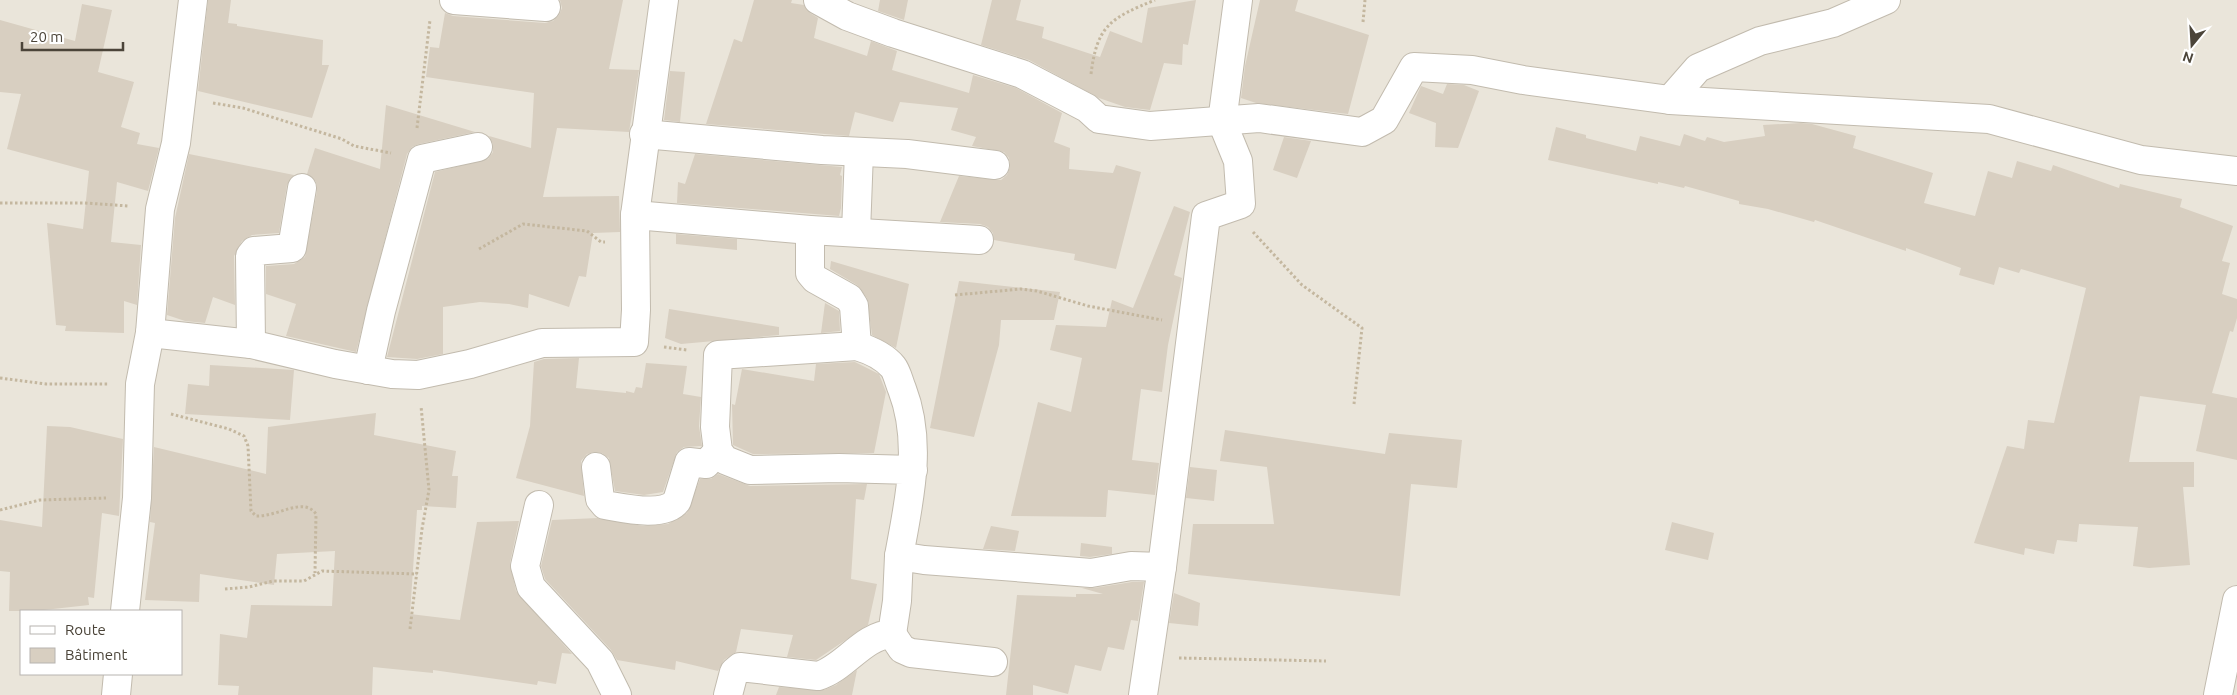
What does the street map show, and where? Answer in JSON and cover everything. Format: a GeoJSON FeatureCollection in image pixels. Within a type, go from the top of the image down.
{"type":"FeatureCollection","features":[{"type":"Feature","properties":{"kind":"street"},"geometry":{"type":"LineString","coordinates":[[125,610],[137,498],[140,395],[150,333],[160,209],[176,143],[180,96],[193,0]]}},
{"type":"Feature","properties":{"kind":"street"},"geometry":{"type":"LineString","coordinates":[[454,0],[546,7]]}},
{"type":"Feature","properties":{"kind":"street"},"geometry":{"type":"LineString","coordinates":[[150,333],[251,344],[368,370],[418,375],[470,364],[542,343],[634,342],[636,310],[635,226],[644,134],[664,0]]}},
{"type":"Feature","properties":{"kind":"street"},"geometry":{"type":"LineString","coordinates":[[818,0],[847,16],[884,30],[1022,74],[1087,108],[1099,119],[1150,126],[1258,118],[1362,132],[1384,120],[1414,66],[1472,70],[1523,80],[1670,100],[1989,119],[2140,160],[2237,171]]}},
{"type":"Feature","properties":{"kind":"street"},"geometry":{"type":"LineString","coordinates":[[1143,695],[1162,567],[1206,216],[1240,204],[1238,161],[1222,122],[1238,0]]}},
{"type":"Feature","properties":{"kind":"street"},"geometry":{"type":"LineString","coordinates":[[1670,100],[1698,68],[1760,41],[1833,23],[1886,0]]}},
{"type":"Feature","properties":{"kind":"street"},"geometry":{"type":"LineString","coordinates":[[644,134],[859,152],[907,154],[995,165]]}},
{"type":"Feature","properties":{"kind":"street"},"geometry":{"type":"LineString","coordinates":[[368,370],[419,157],[478,147]]}},
{"type":"Feature","properties":{"kind":"street"},"geometry":{"type":"LineString","coordinates":[[856,232],[859,152]]}},
{"type":"Feature","properties":{"kind":"street"},"geometry":{"type":"LineString","coordinates":[[251,344],[250,256],[254,251],[292,248],[302,188]]}},
{"type":"Feature","properties":{"kind":"street"},"geometry":{"type":"LineString","coordinates":[[635,226],[810,230],[979,240]]}},
{"type":"Feature","properties":{"kind":"street"},"geometry":{"type":"LineString","coordinates":[[810,230],[810,273],[815,279],[849,298],[854,306],[857,346]]}},
{"type":"Feature","properties":{"kind":"street"},"geometry":{"type":"LineString","coordinates":[[913,470],[839,468],[750,470],[725,460],[718,451],[715,427],[718,355],[857,346],[875,352],[893,367],[908,406],[913,470],[898,556],[897,601],[892,634],[902,649],[911,653],[993,662]]}},
{"type":"Feature","properties":{"kind":"street"},"geometry":{"type":"LineString","coordinates":[[596,467],[600,499],[605,505],[640,512],[673,506],[677,501],[689,462],[706,464],[718,451]]}},
{"type":"Feature","properties":{"kind":"street"},"geometry":{"type":"LineString","coordinates":[[539,505],[525,566],[531,588],[600,661],[617,695]]}},
{"type":"Feature","properties":{"kind":"street"},"geometry":{"type":"LineString","coordinates":[[898,556],[924,560],[1091,573],[1131,566],[1162,567]]}},
{"type":"Feature","properties":{"kind":"street"},"geometry":{"type":"LineString","coordinates":[[2218,695],[2237,600]]}},
{"type":"Feature","properties":{"kind":"street"},"geometry":{"type":"LineString","coordinates":[[728,695],[734,672],[740,667],[818,676],[830,672],[878,636],[892,634]]}},
{"type":"Feature","properties":{"kind":"street"},"geometry":{"type":"LineString","coordinates":[[116,695],[118,675]]}},
{"type":"Feature","properties":{"kind":"path"},"geometry":{"type":"LineString","coordinates":[[1087,108],[1086,100],[1094,55],[1103,30],[1131,10],[1155,0]]}},
{"type":"Feature","properties":{"kind":"path"},"geometry":{"type":"LineString","coordinates":[[1363,22],[1365,0]]}},
{"type":"Feature","properties":{"kind":"path"},"geometry":{"type":"LineString","coordinates":[[180,96],[243,108],[342,139],[354,146],[419,157],[421,80],[430,16]]}},
{"type":"Feature","properties":{"kind":"path"},"geometry":{"type":"LineString","coordinates":[[0,202],[85,203],[160,209]]}},
{"type":"Feature","properties":{"kind":"path"},"geometry":{"type":"LineString","coordinates":[[1230,207],[1302,285],[1362,328],[1354,404]]}},
{"type":"Feature","properties":{"kind":"path"},"geometry":{"type":"LineString","coordinates":[[479,249],[524,224],[587,231],[601,242],[635,226]]}},
{"type":"Feature","properties":{"kind":"path"},"geometry":{"type":"LineString","coordinates":[[956,295],[1021,289],[1037,291],[1088,306],[1192,326]]}},
{"type":"Feature","properties":{"kind":"path"},"geometry":{"type":"LineString","coordinates":[[634,342],[718,355]]}},
{"type":"Feature","properties":{"kind":"path"},"geometry":{"type":"LineString","coordinates":[[410,629],[429,490],[418,375]]}},
{"type":"Feature","properties":{"kind":"path"},"geometry":{"type":"LineString","coordinates":[[0,378],[140,395],[244,436],[248,446],[251,511],[256,516],[266,516],[304,505],[312,508],[316,514],[315,573]]}},
{"type":"Feature","properties":{"kind":"path"},"geometry":{"type":"LineString","coordinates":[[0,510],[40,500],[137,498]]}},
{"type":"Feature","properties":{"kind":"path"},"geometry":{"type":"LineString","coordinates":[[225,589],[249,587],[273,581],[304,581],[315,573],[322,571],[417,574]]}},
{"type":"Feature","properties":{"kind":"path"},"geometry":{"type":"LineString","coordinates":[[1148,657],[1326,661]]}},
{"type":"Feature","properties":{"kind":"shaded area"},"geometry":{"type":"Polygon","coordinates":[[[0,0],[2237,0],[2237,695],[0,695],[0,0]]]}},
{"type":"Feature","properties":{"kind":"building"},"geometry":{"type":"Polygon","coordinates":[[[208,0],[231,0],[228,23],[323,40],[322,65],[329,65],[312,118],[198,91],[208,0]]]}},
{"type":"Feature","properties":{"kind":"building"},"geometry":{"type":"Polygon","coordinates":[[[560,0],[623,0],[609,69],[639,70],[629,132],[557,128],[543,197],[619,196],[620,232],[593,233],[586,277],[579,276],[569,307],[529,294],[528,308],[509,304],[480,302],[443,307],[443,354],[417,359],[387,357],[435,172],[488,159],[493,152],[493,144],[489,136],[531,148],[534,93],[426,77],[430,47],[439,48],[445,13],[453,16],[545,23],[553,21],[559,15],[562,8],[560,0]]]}},
{"type":"Feature","properties":{"kind":"building"},"geometry":{"type":"Polygon","coordinates":[[[754,0],[792,0],[791,3],[804,5],[810,13],[818,18],[814,38],[867,56],[871,41],[897,51],[892,70],[969,93],[973,75],[1016,88],[1062,113],[1054,142],[1070,148],[1069,169],[1113,173],[1116,165],[1141,172],[1116,269],[1074,260],[1075,254],[994,240],[993,233],[988,227],[980,224],[940,222],[959,176],[1001,180],[1007,175],[1010,167],[1009,158],[1004,152],[972,146],[976,137],[951,130],[958,108],[900,102],[893,122],[855,112],[849,136],[706,124],[734,39],[742,42],[754,0]]]}},
{"type":"Feature","properties":{"kind":"building"},"geometry":{"type":"Polygon","coordinates":[[[880,0],[908,0],[904,20],[878,11],[880,0]]]}},
{"type":"Feature","properties":{"kind":"building"},"geometry":{"type":"Polygon","coordinates":[[[992,0],[1021,0],[1016,20],[1044,27],[1042,38],[1100,57],[1110,31],[1142,43],[1148,8],[1196,0],[1188,45],[1183,44],[1182,65],[1164,63],[1150,110],[1125,107],[1099,98],[1029,60],[981,45],[992,0]]]}},
{"type":"Feature","properties":{"kind":"building"},"geometry":{"type":"Polygon","coordinates":[[[1260,0],[1298,0],[1295,11],[1369,35],[1348,114],[1256,103],[1241,98],[1245,66],[1260,0]]]}},
{"type":"Feature","properties":{"kind":"building"},"geometry":{"type":"Polygon","coordinates":[[[82,4],[112,10],[98,72],[134,82],[121,127],[140,133],[137,144],[159,148],[148,191],[117,182],[111,242],[141,245],[137,305],[124,301],[124,333],[65,331],[66,326],[56,325],[47,223],[83,229],[89,171],[7,149],[21,94],[0,92],[0,20],[75,41],[82,4]]]}},
{"type":"Feature","properties":{"kind":"building"},"geometry":{"type":"Polygon","coordinates":[[[670,71],[685,72],[680,122],[664,120],[670,71]]]}},
{"type":"Feature","properties":{"kind":"building"},"geometry":{"type":"Polygon","coordinates":[[[1447,84],[1464,85],[1479,91],[1458,148],[1435,147],[1436,123],[1409,113],[1421,86],[1443,94],[1447,84]]]}},
{"type":"Feature","properties":{"kind":"building"},"geometry":{"type":"Polygon","coordinates":[[[386,105],[475,132],[419,144],[412,147],[407,154],[356,352],[286,336],[296,304],[266,294],[266,266],[294,264],[305,257],[317,191],[316,182],[307,174],[315,148],[380,169],[386,105]]]}},
{"type":"Feature","properties":{"kind":"building"},"geometry":{"type":"Polygon","coordinates":[[[1812,124],[1856,136],[1853,148],[1933,173],[1924,203],[1975,216],[1988,171],[2012,178],[2017,161],[2051,171],[2053,165],[2119,188],[2120,184],[2182,199],[2180,207],[2233,226],[2222,261],[2230,263],[2222,294],[2237,299],[2237,318],[2233,332],[2230,331],[2212,393],[2237,398],[2237,460],[2196,451],[2206,405],[2140,396],[2129,462],[2194,462],[2194,487],[2183,487],[2190,565],[2149,568],[2133,566],[2138,527],[2079,524],[2077,542],[2057,540],[2054,554],[2025,548],[2024,555],[1974,543],[2007,446],[2024,449],[2028,420],[2054,423],[2086,288],[2021,269],[2019,273],[1999,267],[1994,285],[1959,275],[1961,268],[1906,248],[1906,251],[1815,220],[1814,222],[1768,209],[1739,204],[1739,201],[1685,186],[1684,188],[1658,182],[1658,184],[1548,160],[1556,127],[1586,135],[1586,138],[1636,151],[1640,136],[1680,146],[1684,134],[1705,141],[1707,137],[1724,142],[1765,136],[1763,125],[1812,124]]]}},
{"type":"Feature","properties":{"kind":"building"},"geometry":{"type":"Polygon","coordinates":[[[1284,137],[1311,141],[1297,178],[1273,170],[1284,137]]]}},
{"type":"Feature","properties":{"kind":"building"},"geometry":{"type":"Polygon","coordinates":[[[189,154],[294,175],[287,185],[279,233],[252,235],[242,241],[234,256],[235,305],[213,297],[205,323],[185,321],[167,315],[175,218],[189,154]]]}},
{"type":"Feature","properties":{"kind":"building"},"geometry":{"type":"Polygon","coordinates":[[[695,154],[842,167],[840,175],[842,176],[841,208],[839,216],[677,203],[678,182],[685,184],[695,154]]]}},
{"type":"Feature","properties":{"kind":"building"},"geometry":{"type":"Polygon","coordinates":[[[1174,206],[1190,212],[1174,275],[1182,278],[1168,345],[1162,392],[1141,389],[1132,460],[1159,463],[1155,495],[1108,490],[1106,517],[1011,516],[1038,402],[1071,412],[1082,358],[1050,350],[1056,325],[1106,327],[1112,300],[1133,308],[1174,206]]]}},
{"type":"Feature","properties":{"kind":"building"},"geometry":{"type":"Polygon","coordinates":[[[676,234],[737,239],[737,250],[676,244],[676,234]]]}},
{"type":"Feature","properties":{"kind":"building"},"geometry":{"type":"Polygon","coordinates":[[[831,261],[909,284],[896,348],[872,335],[867,298],[857,285],[830,269],[831,261]]]}},
{"type":"Feature","properties":{"kind":"building"},"geometry":{"type":"Polygon","coordinates":[[[959,281],[1060,292],[1054,320],[1001,320],[999,345],[974,437],[930,428],[959,281]]]}},
{"type":"Feature","properties":{"kind":"building"},"geometry":{"type":"Polygon","coordinates":[[[825,303],[839,311],[840,331],[821,333],[825,303]]]}},
{"type":"Feature","properties":{"kind":"building"},"geometry":{"type":"Polygon","coordinates":[[[669,309],[779,327],[779,335],[681,344],[665,338],[669,309]]]}},
{"type":"Feature","properties":{"kind":"building"},"geometry":{"type":"Polygon","coordinates":[[[579,358],[576,388],[626,393],[626,391],[634,393],[636,387],[642,388],[646,363],[687,366],[683,394],[701,397],[699,426],[702,446],[684,447],[677,452],[663,492],[644,495],[615,491],[609,458],[602,453],[595,452],[587,454],[581,461],[584,496],[516,478],[530,426],[534,362],[544,359],[579,358]]]}},
{"type":"Feature","properties":{"kind":"building"},"geometry":{"type":"Polygon","coordinates":[[[855,362],[879,374],[886,392],[874,453],[753,454],[733,445],[732,404],[735,405],[742,369],[814,381],[816,364],[855,362]]]}},
{"type":"Feature","properties":{"kind":"building"},"geometry":{"type":"Polygon","coordinates":[[[210,365],[294,370],[290,420],[185,414],[188,384],[209,386],[210,365]]]}},
{"type":"Feature","properties":{"kind":"building"},"geometry":{"type":"Polygon","coordinates":[[[376,413],[374,435],[456,451],[452,476],[458,476],[456,508],[422,506],[422,510],[417,510],[410,614],[460,620],[477,522],[519,521],[510,563],[516,591],[572,654],[562,653],[556,684],[538,681],[537,685],[433,670],[433,673],[373,667],[372,695],[238,695],[239,686],[218,685],[220,634],[247,638],[251,605],[332,606],[335,551],[277,554],[274,585],[200,574],[199,602],[145,600],[155,523],[150,522],[154,447],[266,474],[268,427],[376,413]]]}},
{"type":"Feature","properties":{"kind":"building"},"geometry":{"type":"Polygon","coordinates":[[[47,426],[70,427],[123,439],[119,516],[102,513],[94,598],[88,597],[89,605],[44,610],[9,611],[10,572],[0,571],[0,520],[42,527],[47,426]]]}},
{"type":"Feature","properties":{"kind":"building"},"geometry":{"type":"Polygon","coordinates":[[[1225,430],[1385,454],[1389,433],[1462,440],[1457,488],[1411,484],[1400,596],[1188,574],[1193,524],[1274,524],[1267,467],[1220,461],[1225,430]]]}},
{"type":"Feature","properties":{"kind":"building"},"geometry":{"type":"Polygon","coordinates":[[[1190,467],[1217,470],[1214,501],[1186,498],[1190,467]]]}},
{"type":"Feature","properties":{"kind":"building"},"geometry":{"type":"Polygon","coordinates":[[[718,474],[750,486],[867,484],[864,500],[856,499],[851,579],[877,584],[868,625],[816,660],[787,657],[793,635],[741,629],[736,652],[724,660],[718,671],[676,661],[675,670],[617,660],[611,650],[545,579],[541,566],[552,520],[598,518],[643,526],[668,524],[687,513],[700,479],[711,479],[718,474]]]}},
{"type":"Feature","properties":{"kind":"building"},"geometry":{"type":"Polygon","coordinates":[[[1672,522],[1714,533],[1708,560],[1665,550],[1672,522]]]}},
{"type":"Feature","properties":{"kind":"building"},"geometry":{"type":"Polygon","coordinates":[[[991,526],[1019,531],[1015,551],[983,549],[991,526]]]}},
{"type":"Feature","properties":{"kind":"building"},"geometry":{"type":"Polygon","coordinates":[[[1081,543],[1112,547],[1112,554],[1090,557],[1080,556],[1081,543]]]}},
{"type":"Feature","properties":{"kind":"building"},"geometry":{"type":"Polygon","coordinates":[[[1144,582],[1138,621],[1131,620],[1124,650],[1108,647],[1101,671],[1075,665],[1068,694],[1033,685],[1033,695],[1006,695],[1017,595],[1076,597],[1076,594],[1103,594],[1082,588],[1144,582]]]}},
{"type":"Feature","properties":{"kind":"building"},"geometry":{"type":"Polygon","coordinates":[[[1174,593],[1200,603],[1198,626],[1169,623],[1174,593]]]}},
{"type":"Feature","properties":{"kind":"building"},"geometry":{"type":"Polygon","coordinates":[[[857,670],[852,695],[776,695],[779,687],[824,690],[836,685],[857,670]]]}}]}
